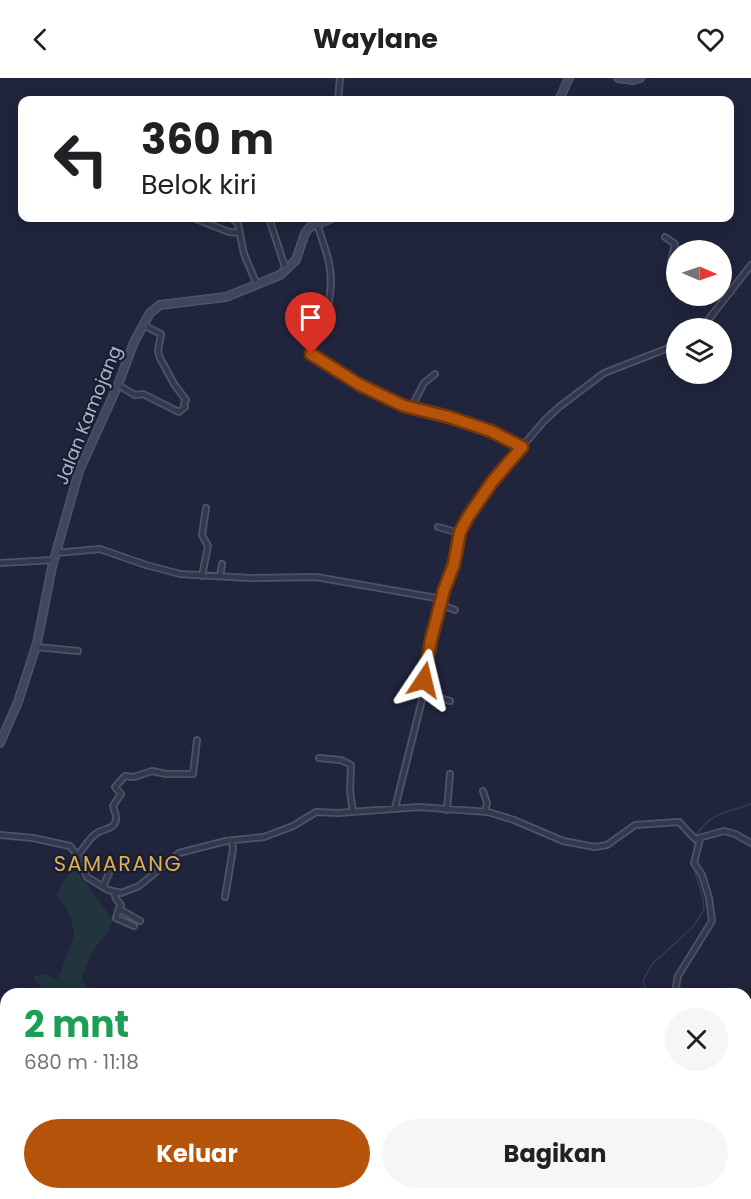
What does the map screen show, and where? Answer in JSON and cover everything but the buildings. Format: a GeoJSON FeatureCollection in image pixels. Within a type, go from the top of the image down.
{"type":"FeatureCollection","features":[{"type":"Feature","properties":{"kind":"main road"},"geometry":{"type":"LineString","coordinates":[[561,96],[569,78]]}},
{"type":"Feature","properties":{"kind":"main road"},"geometry":{"type":"LineString","coordinates":[[618,78],[633,80],[640,78]]}},
{"type":"Feature","properties":{"kind":"main road"},"geometry":{"type":"LineString","coordinates":[[286,270],[296,260],[307,231],[320,222]]}},
{"type":"Feature","properties":{"kind":"main road","name":"Jalan Kamojang"},"geometry":{"type":"LineString","coordinates":[[0,743],[8,729],[36,647],[55,557],[79,471],[118,385],[134,342],[150,313],[158,306],[226,297],[270,280],[286,270]]}},
{"type":"Feature","properties":{"kind":"street"},"geometry":{"type":"LineString","coordinates":[[338,96],[340,78]]}},
{"type":"Feature","properties":{"kind":"street"},"geometry":{"type":"LineString","coordinates":[[204,222],[229,232],[240,233]]}},
{"type":"Feature","properties":{"kind":"street"},"geometry":{"type":"LineString","coordinates":[[236,222],[246,260],[256,285]]}},
{"type":"Feature","properties":{"kind":"street"},"geometry":{"type":"LineString","coordinates":[[270,222],[286,270]]}},
{"type":"Feature","properties":{"kind":"street"},"geometry":{"type":"LineString","coordinates":[[317,223],[331,274],[329,303],[311,355],[360,385],[411,408],[449,417],[491,431],[522,447]]}},
{"type":"Feature","properties":{"kind":"street"},"geometry":{"type":"LineString","coordinates":[[665,237],[669,240]]}},
{"type":"Feature","properties":{"kind":"street"},"geometry":{"type":"LineString","coordinates":[[732,291],[751,265]]}},
{"type":"Feature","properties":{"kind":"street"},"geometry":{"type":"LineString","coordinates":[[710,318],[720,306]]}},
{"type":"Feature","properties":{"kind":"street"},"geometry":{"type":"LineString","coordinates":[[118,385],[135,395],[143,394],[179,412],[185,407],[186,400],[172,382],[160,358],[158,351],[161,333],[143,325]]}},
{"type":"Feature","properties":{"kind":"street"},"geometry":{"type":"LineString","coordinates":[[395,808],[423,696],[431,640],[454,564],[460,532],[468,517],[492,482],[544,421],[604,373],[666,349]]}},
{"type":"Feature","properties":{"kind":"street"},"geometry":{"type":"LineString","coordinates":[[411,408],[424,383],[435,374]]}},
{"type":"Feature","properties":{"kind":"street"},"geometry":{"type":"LineString","coordinates":[[202,576],[208,546],[202,535],[206,508]]}},
{"type":"Feature","properties":{"kind":"street"},"geometry":{"type":"LineString","coordinates":[[438,526],[460,532]]}},
{"type":"Feature","properties":{"kind":"street"},"geometry":{"type":"LineString","coordinates":[[0,563],[55,557],[94,549],[105,550],[180,574],[282,579],[316,577],[442,599]]}},
{"type":"Feature","properties":{"kind":"street"},"geometry":{"type":"LineString","coordinates":[[220,576],[222,564]]}},
{"type":"Feature","properties":{"kind":"street"},"geometry":{"type":"LineString","coordinates":[[441,605],[455,610]]}},
{"type":"Feature","properties":{"kind":"street"},"geometry":{"type":"LineString","coordinates":[[36,647],[78,651]]}},
{"type":"Feature","properties":{"kind":"street"},"geometry":{"type":"LineString","coordinates":[[423,696],[433,696],[450,701]]}},
{"type":"Feature","properties":{"kind":"street"},"geometry":{"type":"LineString","coordinates":[[78,855],[93,836],[115,824],[116,815],[113,806],[121,795],[115,788],[125,776],[134,777],[152,771],[166,774],[193,774],[197,740]]}},
{"type":"Feature","properties":{"kind":"street"},"geometry":{"type":"LineString","coordinates":[[319,758],[347,762],[351,765],[350,800],[353,812]]}},
{"type":"Feature","properties":{"kind":"street"},"geometry":{"type":"LineString","coordinates":[[447,810],[450,774]]}},
{"type":"Feature","properties":{"kind":"street"},"geometry":{"type":"LineString","coordinates":[[483,791],[487,803],[485,812]]}},
{"type":"Feature","properties":{"kind":"street"},"geometry":{"type":"LineString","coordinates":[[0,835],[28,837],[72,847],[86,875],[114,892],[125,893],[139,886],[178,853],[232,840],[264,837],[293,826],[314,812],[353,812],[419,807],[485,812],[514,819],[563,841],[590,847],[607,845],[624,832],[641,824],[679,822],[698,839]]}},
{"type":"Feature","properties":{"kind":"street"},"geometry":{"type":"LineString","coordinates":[[698,839],[724,831],[751,843]]}},
{"type":"Feature","properties":{"kind":"street"},"geometry":{"type":"LineString","coordinates":[[676,988],[678,976],[712,921],[709,898],[702,875],[694,863],[698,839]]}},
{"type":"Feature","properties":{"kind":"street"},"geometry":{"type":"LineString","coordinates":[[225,897],[233,849],[232,840]]}},
{"type":"Feature","properties":{"kind":"street"},"geometry":{"type":"LineString","coordinates":[[104,887],[112,866]]}},
{"type":"Feature","properties":{"kind":"street"},"geometry":{"type":"LineString","coordinates":[[114,892],[121,905],[116,918],[134,926]]}},
{"type":"Feature","properties":{"kind":"street"},"geometry":{"type":"LineString","coordinates":[[119,908],[140,921]]}},
{"type":"Feature","properties":{"kind":"shaded area"},"geometry":{"type":"Polygon","coordinates":[[[70,870],[78,873],[113,920],[107,933],[94,949],[82,976],[86,988],[42,988],[32,977],[43,974],[58,979],[74,936],[69,914],[56,895],[70,870]]]}},
{"type":"Feature","properties":{"kind":"waterway"},"geometry":{"type":"LineString","coordinates":[[696,836],[701,828],[713,818],[751,804]]}},
{"type":"Feature","properties":{"kind":"waterway"},"geometry":{"type":"LineString","coordinates":[[693,860],[695,841]]}},
{"type":"Feature","properties":{"kind":"waterway"},"geometry":{"type":"LineString","coordinates":[[645,988],[643,981],[652,964],[694,926],[704,909],[693,865]]}},
{"type":"Feature","properties":{"kind":"district","name":"SAMARANG"},"geometry":{"type":"Point","coordinates":[118,863]}},
{"type":"Feature","properties":{"kind":"route"},"geometry":{"type":"LineString","coordinates":[[311,354],[360,385],[404,406],[449,417],[491,431],[522,447],[492,482],[460,532],[454,564],[444,590],[431,640],[424,680]]}}]}
